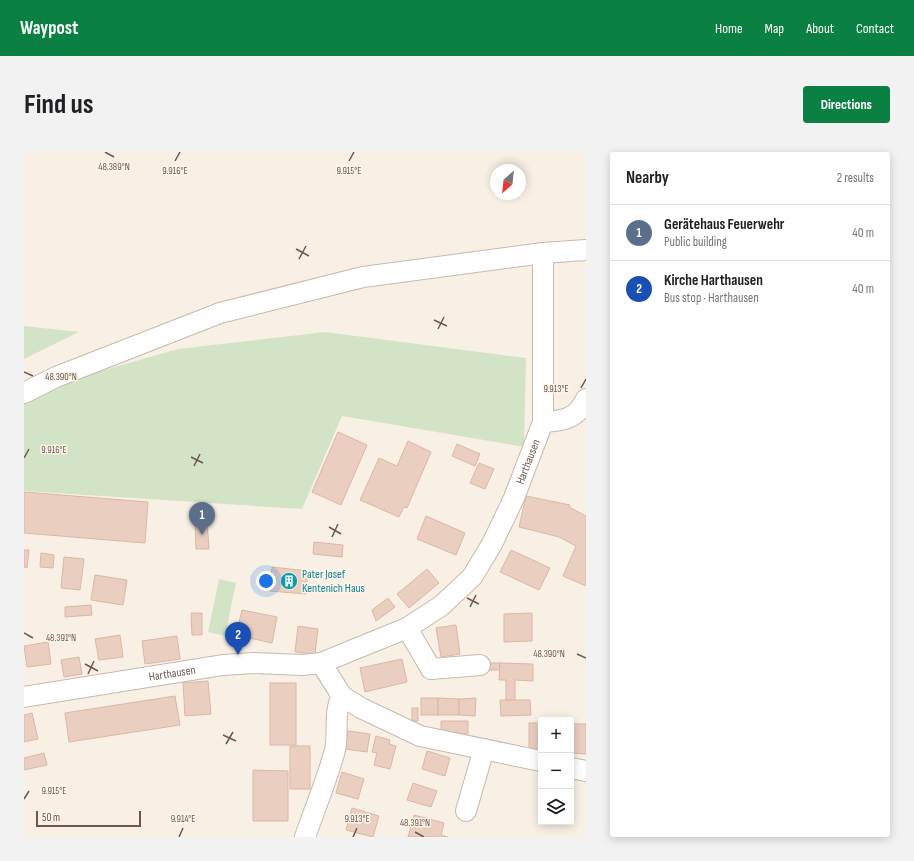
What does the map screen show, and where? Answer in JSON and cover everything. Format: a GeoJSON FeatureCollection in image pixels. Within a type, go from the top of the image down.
{"type":"FeatureCollection","features":[{"type":"Feature","properties":{"kind":"street"},"geometry":{"type":"LineString","coordinates":[[24,393],[56,377],[220,313],[363,277],[543,253],[580,250]]}},
{"type":"Feature","properties":{"kind":"street","name":"Harthausen"},"geometry":{"type":"LineString","coordinates":[[24,697],[223,665],[253,663],[302,665],[321,662],[407,628],[441,606],[472,577],[492,544],[514,498],[543,422],[543,253]]}},
{"type":"Feature","properties":{"kind":"street"},"geometry":{"type":"LineString","coordinates":[[543,422],[561,421],[574,416],[583,406],[586,399]]}},
{"type":"Feature","properties":{"kind":"street"},"geometry":{"type":"LineString","coordinates":[[407,628],[430,669],[480,663]]}},
{"type":"Feature","properties":{"kind":"street"},"geometry":{"type":"LineString","coordinates":[[321,662],[342,696],[361,708],[420,736],[538,761]]}},
{"type":"Feature","properties":{"kind":"street"},"geometry":{"type":"LineString","coordinates":[[305,837],[321,797],[335,748],[337,710],[342,696]]}},
{"type":"Feature","properties":{"kind":"street"},"geometry":{"type":"LineString","coordinates":[[466,811],[484,749]]}},
{"type":"Feature","properties":{"kind":"street"},"geometry":{"type":"LineString","coordinates":[[574,769],[586,771]]}},
{"type":"Feature","properties":{"kind":"green space"},"geometry":{"type":"Polygon","coordinates":[[[24,326],[79,332],[24,359],[24,326]]]}},
{"type":"Feature","properties":{"kind":"green space"},"geometry":{"type":"Polygon","coordinates":[[[325,332],[526,358],[524,447],[342,416],[302,509],[24,491],[24,402],[59,383],[178,349],[325,332]]]}},
{"type":"Feature","properties":{"kind":"green space"},"geometry":{"type":"Polygon","coordinates":[[[219,579],[236,583],[225,636],[208,632],[219,579]]]}},
{"type":"Feature","properties":{"kind":"building"},"geometry":{"type":"Polygon","coordinates":[[[338,432],[367,445],[341,505],[312,492],[338,432]]]}},
{"type":"Feature","properties":{"kind":"building"},"geometry":{"type":"Polygon","coordinates":[[[408,441],[431,452],[407,508],[404,507],[399,517],[360,500],[379,458],[397,466],[408,441]]]}},
{"type":"Feature","properties":{"kind":"building"},"geometry":{"type":"Polygon","coordinates":[[[457,444],[480,454],[475,466],[452,456],[457,444]]]}},
{"type":"Feature","properties":{"kind":"building"},"geometry":{"type":"Polygon","coordinates":[[[479,463],[494,469],[485,489],[470,483],[479,463]]]}},
{"type":"Feature","properties":{"kind":"building"},"geometry":{"type":"Polygon","coordinates":[[[24,492],[148,502],[145,543],[24,533],[24,492]]]}},
{"type":"Feature","properties":{"kind":"building"},"geometry":{"type":"Polygon","coordinates":[[[526,496],[570,505],[569,507],[586,516],[586,586],[563,576],[576,546],[559,537],[519,527],[526,496]]]}},
{"type":"Feature","properties":{"kind":"building"},"geometry":{"type":"Polygon","coordinates":[[[426,516],[465,533],[456,555],[417,539],[426,516]]]}},
{"type":"Feature","properties":{"kind":"building"},"geometry":{"type":"Polygon","coordinates":[[[195,521],[207,521],[209,549],[196,549],[195,521]]]}},
{"type":"Feature","properties":{"kind":"building"},"geometry":{"type":"Polygon","coordinates":[[[314,542],[343,545],[342,557],[313,554],[314,542]]]}},
{"type":"Feature","properties":{"kind":"building"},"geometry":{"type":"Polygon","coordinates":[[[24,550],[29,550],[27,568],[24,567],[24,550]]]}},
{"type":"Feature","properties":{"kind":"building"},"geometry":{"type":"Polygon","coordinates":[[[511,550],[550,568],[539,590],[500,572],[511,550]]]}},
{"type":"Feature","properties":{"kind":"building"},"geometry":{"type":"Polygon","coordinates":[[[41,553],[54,555],[53,568],[40,567],[41,553]]]}},
{"type":"Feature","properties":{"kind":"building"},"geometry":{"type":"Polygon","coordinates":[[[64,557],[84,559],[80,590],[61,588],[64,557]]]}},
{"type":"Feature","properties":{"kind":"building","name":"Pater Josef Kentenich Haus"},"geometry":{"type":"Polygon","coordinates":[[[272,567],[308,571],[306,594],[270,591],[272,567]]]}},
{"type":"Feature","properties":{"kind":"building"},"geometry":{"type":"Polygon","coordinates":[[[427,569],[439,583],[409,608],[397,594],[427,569]]]}},
{"type":"Feature","properties":{"kind":"building"},"geometry":{"type":"Polygon","coordinates":[[[95,575],[127,580],[123,605],[91,600],[95,575]]]}},
{"type":"Feature","properties":{"kind":"building"},"geometry":{"type":"Polygon","coordinates":[[[388,598],[395,607],[376,621],[372,610],[388,598]]]}},
{"type":"Feature","properties":{"kind":"building"},"geometry":{"type":"Polygon","coordinates":[[[91,605],[92,615],[65,617],[65,607],[91,605]]]}},
{"type":"Feature","properties":{"kind":"building"},"geometry":{"type":"Polygon","coordinates":[[[242,610],[277,617],[272,643],[236,635],[242,610]]]}},
{"type":"Feature","properties":{"kind":"building"},"geometry":{"type":"Polygon","coordinates":[[[191,613],[202,613],[202,635],[192,635],[191,613]]]}},
{"type":"Feature","properties":{"kind":"building"},"geometry":{"type":"Polygon","coordinates":[[[532,613],[532,641],[504,642],[504,614],[532,613]]]}},
{"type":"Feature","properties":{"kind":"building"},"geometry":{"type":"Polygon","coordinates":[[[456,625],[460,654],[441,657],[436,628],[456,625]]]}},
{"type":"Feature","properties":{"kind":"building"},"geometry":{"type":"Polygon","coordinates":[[[298,626],[318,629],[315,654],[295,652],[298,626]]]}},
{"type":"Feature","properties":{"kind":"building"},"geometry":{"type":"Polygon","coordinates":[[[120,635],[123,657],[99,660],[95,639],[120,635]]]}},
{"type":"Feature","properties":{"kind":"building"},"geometry":{"type":"Polygon","coordinates":[[[177,636],[180,659],[145,664],[142,641],[177,636]]]}},
{"type":"Feature","properties":{"kind":"building"},"geometry":{"type":"Polygon","coordinates":[[[48,642],[51,664],[27,667],[24,646],[48,642]]]}},
{"type":"Feature","properties":{"kind":"building"},"geometry":{"type":"Polygon","coordinates":[[[79,657],[82,674],[64,677],[61,660],[79,657]]]}},
{"type":"Feature","properties":{"kind":"building"},"geometry":{"type":"Polygon","coordinates":[[[402,659],[407,682],[365,692],[360,668],[402,659]]]}},
{"type":"Feature","properties":{"kind":"building"},"geometry":{"type":"Polygon","coordinates":[[[489,663],[500,663],[500,670],[489,670],[489,663]]]}},
{"type":"Feature","properties":{"kind":"building"},"geometry":{"type":"Polygon","coordinates":[[[500,663],[533,664],[533,681],[515,680],[515,700],[506,700],[506,680],[499,680],[500,663]]]}},
{"type":"Feature","properties":{"kind":"building"},"geometry":{"type":"Polygon","coordinates":[[[208,681],[211,714],[185,716],[183,683],[208,681]]]}},
{"type":"Feature","properties":{"kind":"building"},"geometry":{"type":"Polygon","coordinates":[[[270,683],[296,683],[296,745],[270,745],[270,683]]]}},
{"type":"Feature","properties":{"kind":"building"},"geometry":{"type":"Polygon","coordinates":[[[175,696],[180,725],[69,742],[65,713],[175,696]]]}},
{"type":"Feature","properties":{"kind":"building"},"geometry":{"type":"Polygon","coordinates":[[[421,698],[438,698],[438,715],[421,715],[421,698]]]}},
{"type":"Feature","properties":{"kind":"building"},"geometry":{"type":"Polygon","coordinates":[[[438,698],[459,699],[459,715],[438,715],[438,698]]]}},
{"type":"Feature","properties":{"kind":"building"},"geometry":{"type":"Polygon","coordinates":[[[476,698],[475,716],[459,715],[459,699],[476,698]]]}},
{"type":"Feature","properties":{"kind":"building"},"geometry":{"type":"Polygon","coordinates":[[[500,700],[530,700],[531,715],[501,716],[500,700]]]}},
{"type":"Feature","properties":{"kind":"building"},"geometry":{"type":"Polygon","coordinates":[[[412,708],[418,708],[418,721],[412,721],[412,708]]]}},
{"type":"Feature","properties":{"kind":"building"},"geometry":{"type":"Polygon","coordinates":[[[32,713],[38,739],[24,742],[24,715],[32,713]]]}},
{"type":"Feature","properties":{"kind":"building"},"geometry":{"type":"Polygon","coordinates":[[[441,721],[468,721],[468,734],[441,733],[441,721]]]}},
{"type":"Feature","properties":{"kind":"building"},"geometry":{"type":"Polygon","coordinates":[[[529,723],[538,723],[538,753],[529,753],[529,723]]]}},
{"type":"Feature","properties":{"kind":"building"},"geometry":{"type":"Polygon","coordinates":[[[574,724],[586,724],[586,754],[574,753],[574,724]]]}},
{"type":"Feature","properties":{"kind":"building"},"geometry":{"type":"Polygon","coordinates":[[[348,731],[370,734],[367,752],[345,749],[348,731]]]}},
{"type":"Feature","properties":{"kind":"building"},"geometry":{"type":"Polygon","coordinates":[[[376,736],[390,740],[389,744],[396,746],[390,769],[374,765],[377,753],[372,752],[376,736]]]}},
{"type":"Feature","properties":{"kind":"building"},"geometry":{"type":"Polygon","coordinates":[[[290,746],[310,746],[310,789],[290,789],[290,746]]]}},
{"type":"Feature","properties":{"kind":"building"},"geometry":{"type":"Polygon","coordinates":[[[427,751],[450,758],[445,776],[422,769],[427,751]]]}},
{"type":"Feature","properties":{"kind":"building"},"geometry":{"type":"Polygon","coordinates":[[[44,753],[47,765],[24,770],[24,758],[44,753]]]}},
{"type":"Feature","properties":{"kind":"building"},"geometry":{"type":"Polygon","coordinates":[[[253,770],[288,771],[288,821],[253,821],[253,770]]]}},
{"type":"Feature","properties":{"kind":"building"},"geometry":{"type":"Polygon","coordinates":[[[342,772],[364,779],[358,799],[336,793],[342,772]]]}},
{"type":"Feature","properties":{"kind":"building"},"geometry":{"type":"Polygon","coordinates":[[[413,783],[437,791],[431,807],[407,800],[413,783]]]}},
{"type":"Feature","properties":{"kind":"building"},"geometry":{"type":"Polygon","coordinates":[[[352,808],[379,816],[373,837],[346,830],[352,808]]]}},
{"type":"Feature","properties":{"kind":"building"},"geometry":{"type":"Polygon","coordinates":[[[414,815],[444,823],[441,835],[448,837],[408,837],[414,815]]]}},
{"type":"Feature","properties":{"kind":"place","name":"Gerätehaus Feuerwehr"},"geometry":{"type":"Point","coordinates":[202,535]}},
{"type":"Feature","properties":{"kind":"place","name":"Pater Josef Kentenich Haus"},"geometry":{"type":"Point","coordinates":[289,581]}},
{"type":"Feature","properties":{"kind":"place","name":"Kirche Harthausen"},"geometry":{"type":"Point","coordinates":[238,655]}}]}
